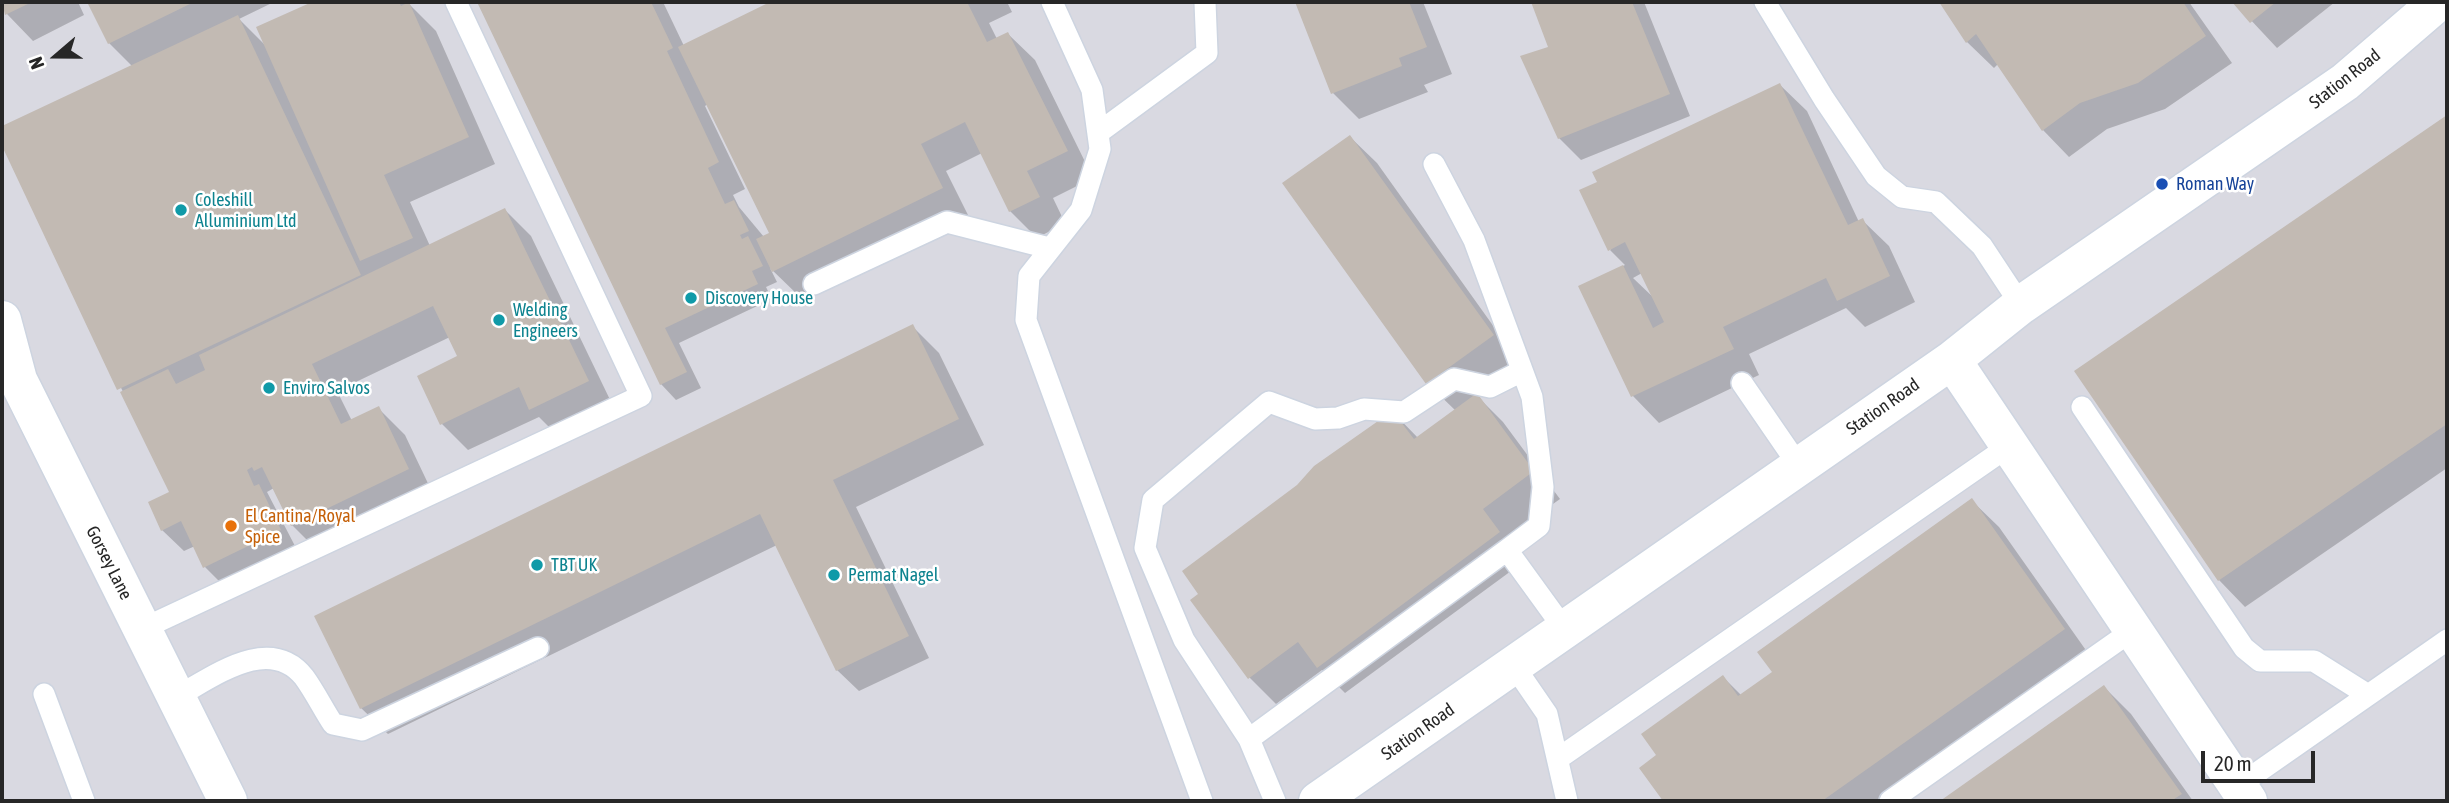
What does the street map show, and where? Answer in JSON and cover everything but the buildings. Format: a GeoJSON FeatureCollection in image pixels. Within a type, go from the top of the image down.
{"type":"FeatureCollection","features":[{"type":"Feature","properties":{"kind":"street","name":"Station Road"},"geometry":{"type":"LineString","coordinates":[[1318,801],[1952,360],[2021,305],[2345,82],[2438,2]]}},
{"type":"Feature","properties":{"kind":"street","name":"Gorsey Lane"},"geometry":{"type":"LineString","coordinates":[[2,320],[18,380],[228,801]]}},
{"type":"Feature","properties":{"kind":"street"},"geometry":{"type":"LineString","coordinates":[[1952,360],[2243,793]]}},
{"type":"Feature","properties":{"kind":"lane"},"geometry":{"type":"LineString","coordinates":[[142,629],[641,396],[456,2]]}},
{"type":"Feature","properties":{"kind":"lane"},"geometry":{"type":"LineString","coordinates":[[1052,2],[1092,90],[1100,149],[1081,210],[1029,276],[1026,320],[1202,801]]}},
{"type":"Feature","properties":{"kind":"lane"},"geometry":{"type":"LineString","coordinates":[[1098,133],[1207,53],[1205,2]]}},
{"type":"Feature","properties":{"kind":"lane"},"geometry":{"type":"LineString","coordinates":[[1765,2],[1824,99],[1877,176],[1902,197],[1936,202],[1982,246],[2021,305]]}},
{"type":"Feature","properties":{"kind":"lane"},"geometry":{"type":"LineString","coordinates":[[1249,739],[1539,526],[1543,487],[1532,397],[1475,240],[1434,164]]}},
{"type":"Feature","properties":{"kind":"lane"},"geometry":{"type":"LineString","coordinates":[[814,284],[947,222],[1049,248]]}},
{"type":"Feature","properties":{"kind":"lane"},"geometry":{"type":"LineString","coordinates":[[1275,801],[1249,739],[1184,640],[1145,548],[1153,500],[1269,402],[1314,419],[1338,418],[1364,409],[1404,412],[1454,379],[1490,387],[1522,371]]}},
{"type":"Feature","properties":{"kind":"lane"},"geometry":{"type":"LineString","coordinates":[[1742,383],[1799,466]]}},
{"type":"Feature","properties":{"kind":"lane"},"geometry":{"type":"LineString","coordinates":[[2082,407],[2244,648],[2260,661],[2314,661],[2368,695]]}},
{"type":"Feature","properties":{"kind":"lane"},"geometry":{"type":"LineString","coordinates":[[1559,758],[2009,446]]}},
{"type":"Feature","properties":{"kind":"lane"},"geometry":{"type":"LineString","coordinates":[[1507,550],[1564,630]]}},
{"type":"Feature","properties":{"kind":"lane"},"geometry":{"type":"LineString","coordinates":[[1890,801],[2133,630]]}},
{"type":"Feature","properties":{"kind":"lane"},"geometry":{"type":"LineString","coordinates":[[2243,793],[2368,695],[2447,640]]}},
{"type":"Feature","properties":{"kind":"lane"},"geometry":{"type":"LineString","coordinates":[[176,697],[227,669],[258,657],[279,660],[302,675],[333,724],[362,730],[538,649]]}},
{"type":"Feature","properties":{"kind":"lane"},"geometry":{"type":"LineString","coordinates":[[1514,666],[1547,714],[1567,801]]}},
{"type":"Feature","properties":{"kind":"lane"},"geometry":{"type":"LineString","coordinates":[[44,694],[84,801]]}},
{"type":"Feature","properties":{"kind":"shaded area"},"geometry":{"type":"Polygon","coordinates":[[[2,2],[2447,2],[2447,801],[2,801],[2,2]]]}},
{"type":"Feature","properties":{"kind":"place","name":"Roman Way"},"geometry":{"type":"Point","coordinates":[2162,184]}},
{"type":"Feature","properties":{"kind":"place","name":"Coleshill Alluminium Ltd"},"geometry":{"type":"Point","coordinates":[181,210]}},
{"type":"Feature","properties":{"kind":"place","name":"Discovery House"},"geometry":{"type":"Point","coordinates":[691,298]}},
{"type":"Feature","properties":{"kind":"place","name":"Welding Engineers"},"geometry":{"type":"Point","coordinates":[499,320]}},
{"type":"Feature","properties":{"kind":"place","name":"Enviro Salvos"},"geometry":{"type":"Point","coordinates":[269,388]}},
{"type":"Feature","properties":{"kind":"place","name":"El Cantina/Royal Spice"},"geometry":{"type":"Point","coordinates":[231,526]}},
{"type":"Feature","properties":{"kind":"place","name":"TBT UK"},"geometry":{"type":"Point","coordinates":[537,565]}},
{"type":"Feature","properties":{"kind":"place","name":"Permat Nagel"},"geometry":{"type":"Point","coordinates":[834,575]}}]}
